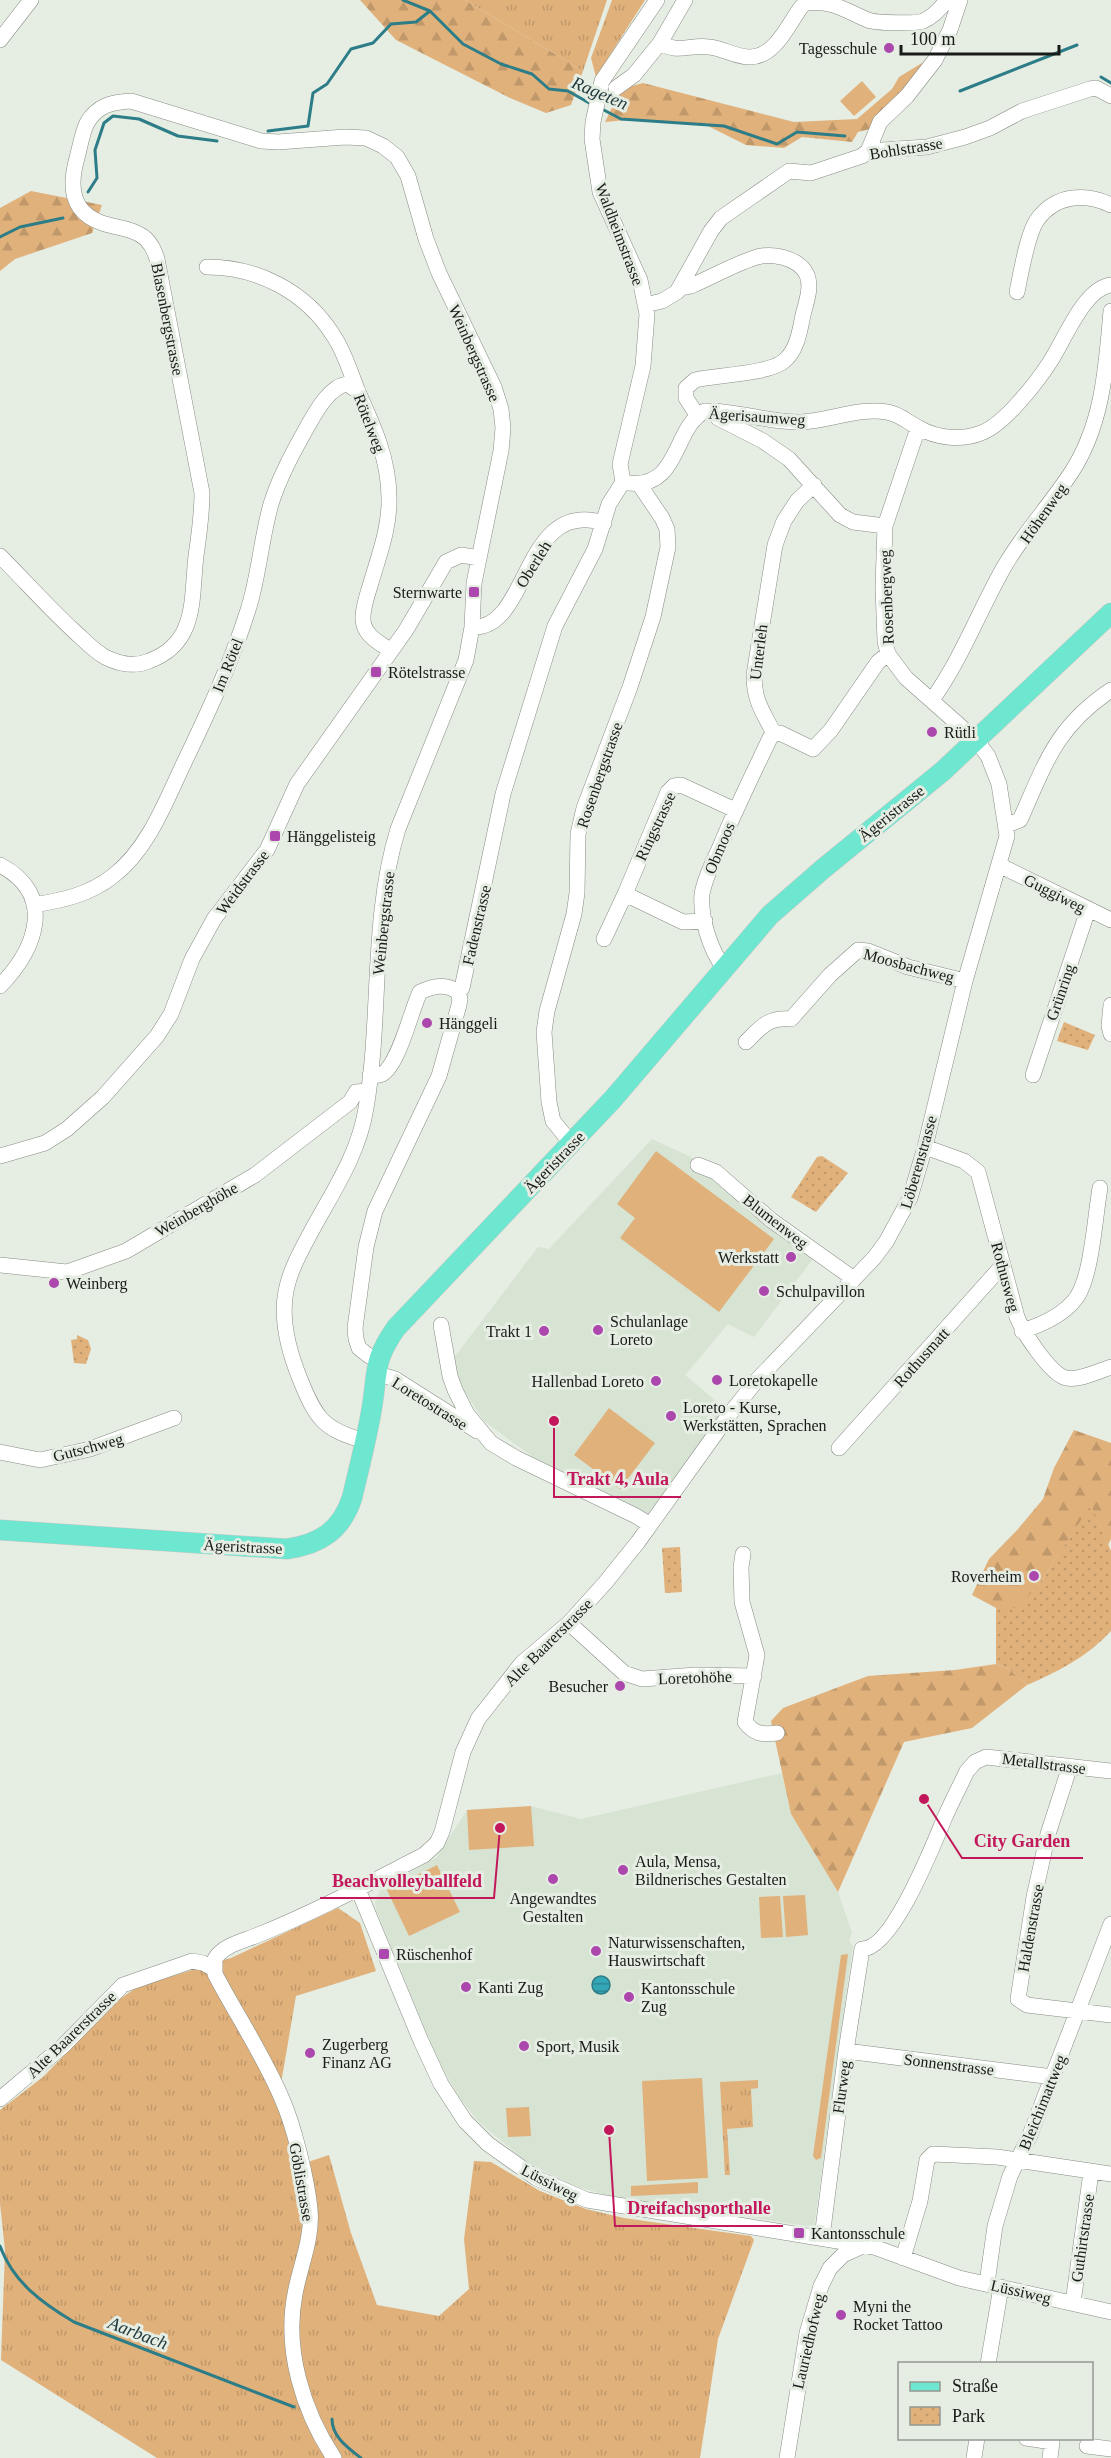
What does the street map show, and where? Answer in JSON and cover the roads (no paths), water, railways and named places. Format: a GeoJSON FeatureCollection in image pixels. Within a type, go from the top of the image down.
{"type":"FeatureCollection","features":[{"type":"Feature","properties":{"kind":"main road","name":"Ägeristrasse"},"geometry":{"type":"LineString","coordinates":[[0,1530],[261,1548],[304,1546],[324,1538],[334,1530],[342,1520],[352,1498],[372,1406],[377,1365],[382,1347],[396,1328],[651,1056],[770,915],[943,771],[1111,613]]}},
{"type":"Feature","properties":{"kind":"street"},"geometry":{"type":"LineString","coordinates":[[0,40],[31,0]]}},
{"type":"Feature","properties":{"kind":"street","name":"Waldheimstrasse"},"geometry":{"type":"LineString","coordinates":[[623,482],[620,464],[644,360],[647,332],[645,305],[640,280],[600,192],[592,139],[595,109],[602,81],[657,0]]}},
{"type":"Feature","properties":{"kind":"street"},"geometry":{"type":"LineString","coordinates":[[616,88],[634,75],[660,43],[685,0]]}},
{"type":"Feature","properties":{"kind":"street"},"geometry":{"type":"LineString","coordinates":[[660,43],[678,50],[707,46],[749,57],[758,56],[771,48],[788,30],[800,6],[805,3],[837,4],[870,21],[921,22],[940,9],[947,0]]}},
{"type":"Feature","properties":{"kind":"street"},"geometry":{"type":"LineString","coordinates":[[868,151],[880,122],[907,96],[936,60],[950,30],[960,0]]}},
{"type":"Feature","properties":{"kind":"street","name":"Bohlstrasse"},"geometry":{"type":"LineString","coordinates":[[681,288],[711,231],[721,219],[743,201],[789,171],[811,173],[862,156],[868,151],[927,147],[965,137],[990,128],[1022,111],[1090,89],[1096,88],[1111,96]]}},
{"type":"Feature","properties":{"kind":"street","name":"Blasenbergstrasse"},"geometry":{"type":"LineString","coordinates":[[0,556],[85,641],[104,656],[118,663],[146,663],[164,654],[183,634],[191,613],[201,526],[202,493],[157,259],[145,238],[131,231],[100,223],[85,213],[77,206],[73,189],[73,172],[87,123],[97,110],[113,102],[131,101],[261,141],[278,142],[345,137],[366,138],[383,146],[397,157],[408,176],[426,239],[439,273]]}},
{"type":"Feature","properties":{"kind":"street"},"geometry":{"type":"LineString","coordinates":[[1017,292],[1025,254],[1037,221],[1055,204],[1078,195],[1098,198],[1111,205]]}},
{"type":"Feature","properties":{"kind":"street"},"geometry":{"type":"LineString","coordinates":[[623,482],[639,484],[650,480],[670,465],[694,420],[686,398],[686,388],[695,380],[768,368],[784,362],[793,352],[809,291],[807,275],[801,266],[788,259],[773,256],[756,257],[691,286],[681,288],[662,301],[645,305]]}},
{"type":"Feature","properties":{"kind":"street","name":"Rötelweg"},"geometry":{"type":"LineString","coordinates":[[207,267],[228,267],[272,281],[301,297],[335,337],[383,452],[389,499],[387,521],[362,618],[368,634],[390,650]]}},
{"type":"Feature","properties":{"kind":"street","name":"Weinbergstrasse"},"geometry":{"type":"LineString","coordinates":[[365,1441],[338,1433],[318,1416],[292,1358],[286,1334],[284,1311],[286,1290],[301,1250],[358,1140],[370,1075],[382,896],[391,854],[413,790],[466,660],[472,627],[474,583],[501,451],[503,428],[501,409],[494,387],[439,273]]}},
{"type":"Feature","properties":{"kind":"street","name":"Ägerisaumweg"},"geometry":{"type":"LineString","coordinates":[[694,420],[713,411],[776,421],[803,422],[858,412],[885,411],[902,416],[918,428],[945,437],[960,438],[982,433],[993,426],[1038,379],[1086,303],[1100,288],[1111,285]]}},
{"type":"Feature","properties":{"kind":"street","name":"Höhenweg"},"geometry":{"type":"LineString","coordinates":[[932,700],[958,660],[1005,565],[1084,450],[1103,394],[1111,310]]}},
{"type":"Feature","properties":{"kind":"street","name":"Im Rötel"},"geometry":{"type":"LineString","coordinates":[[34,905],[70,898],[90,891],[114,876],[141,844],[166,801],[221,683],[249,609],[271,505],[282,474],[316,412],[327,397],[340,385],[347,384],[358,391]]}},
{"type":"Feature","properties":{"kind":"street","name":"Rosenbergweg"},"geometry":{"type":"LineString","coordinates":[[713,411],[718,418],[763,441],[789,459],[840,514],[854,522],[885,526]]}},
{"type":"Feature","properties":{"kind":"street","name":"Rosenbergweg"},"geometry":{"type":"LineString","coordinates":[[918,428],[885,526],[884,626],[888,654],[906,678],[976,740]]}},
{"type":"Feature","properties":{"kind":"street","name":"Fadenstrasse"},"geometry":{"type":"LineString","coordinates":[[377,1365],[359,1348],[355,1328],[366,1247],[375,1210],[438,1076],[459,1005],[458,992],[462,988],[486,884],[503,794],[555,626],[595,549],[609,504],[623,482]]}},
{"type":"Feature","properties":{"kind":"street","name":"Rosenbergstrasse"},"geometry":{"type":"LineString","coordinates":[[571,1143],[553,1121],[549,1102],[544,1032],[547,1011],[574,914],[577,893],[578,834],[584,808],[630,687],[653,617],[668,547],[662,518],[639,484]]}},
{"type":"Feature","properties":{"kind":"street","name":"Unterleh"},"geometry":{"type":"LineString","coordinates":[[774,734],[759,708],[754,693],[754,675],[763,613],[775,545],[784,521],[797,501],[814,485]]}},
{"type":"Feature","properties":{"kind":"street","name":"Oberleh"},"geometry":{"type":"LineString","coordinates":[[472,627],[485,626],[502,614],[544,542],[556,530],[577,520],[587,519],[604,523]]}},
{"type":"Feature","properties":{"kind":"street","name":"Weidstrasse"},"geometry":{"type":"LineString","coordinates":[[0,1156],[45,1143],[67,1129],[103,1097],[157,1036],[171,1014],[192,958],[214,920],[267,850],[297,784],[428,596],[446,562],[461,555],[479,558]]}},
{"type":"Feature","properties":{"kind":"street"},"geometry":{"type":"LineString","coordinates":[[774,734],[780,732],[813,749],[831,730],[878,662],[888,654]]}},
{"type":"Feature","properties":{"kind":"street"},"geometry":{"type":"LineString","coordinates":[[1006,825],[1020,820],[1050,753],[1069,724],[1090,704],[1111,690]]}},
{"type":"Feature","properties":{"kind":"street","name":"Obmoos"},"geometry":{"type":"LineString","coordinates":[[724,968],[717,959],[705,921],[702,897],[705,882],[735,810],[774,734]]}},
{"type":"Feature","properties":{"kind":"street","name":"Löberenstrasse"},"geometry":{"type":"LineString","coordinates":[[650,1525],[757,1380],[854,1280],[886,1242],[902,1217],[910,1198],[925,1147],[965,981],[1007,836],[999,784],[988,756],[976,740]]}},
{"type":"Feature","properties":{"kind":"street","name":"Ringstrasse"},"geometry":{"type":"LineString","coordinates":[[604,939],[668,792],[674,786],[681,785],[735,810]]}},
{"type":"Feature","properties":{"kind":"street","name":"Guggiweg"},"geometry":{"type":"LineString","coordinates":[[999,865],[1111,920]]}},
{"type":"Feature","properties":{"kind":"street"},"geometry":{"type":"LineString","coordinates":[[0,866],[23,882],[34,905],[35,926],[23,960],[0,986]]}},
{"type":"Feature","properties":{"kind":"street"},"geometry":{"type":"LineString","coordinates":[[625,894],[683,922],[705,921]]}},
{"type":"Feature","properties":{"kind":"street","name":"Grünring"},"geometry":{"type":"LineString","coordinates":[[1033,1076],[1088,910]]}},
{"type":"Feature","properties":{"kind":"street","name":"Moosbachweg"},"geometry":{"type":"LineString","coordinates":[[746,1042],[763,1024],[777,1017],[791,1019],[830,975],[858,950],[868,951],[908,967],[965,981]]}},
{"type":"Feature","properties":{"kind":"street"},"geometry":{"type":"LineString","coordinates":[[370,1075],[380,1075],[396,1056],[412,1006],[420,992],[440,985],[458,992]]}},
{"type":"Feature","properties":{"kind":"street"},"geometry":{"type":"LineString","coordinates":[[1111,1005],[1109,1026],[1111,1034]]}},
{"type":"Feature","properties":{"kind":"street","name":"Weinberghöhe"},"geometry":{"type":"LineString","coordinates":[[0,1265],[67,1272],[126,1251],[255,1175],[350,1102],[356,1092],[368,1091]]}},
{"type":"Feature","properties":{"kind":"street","name":"Rothusweg"},"geometry":{"type":"LineString","coordinates":[[925,1147],[964,1161],[978,1172],[1002,1266],[1022,1331],[1060,1375],[1068,1379],[1111,1367]]}},
{"type":"Feature","properties":{"kind":"street","name":"Blumenweg"},"geometry":{"type":"LineString","coordinates":[[698,1165],[716,1172],[771,1220],[854,1280]]}},
{"type":"Feature","properties":{"kind":"street"},"geometry":{"type":"LineString","coordinates":[[1022,1331],[1040,1325],[1076,1298],[1085,1280],[1100,1188]]}},
{"type":"Feature","properties":{"kind":"street","name":"Rothusmatt"},"geometry":{"type":"LineString","coordinates":[[839,1448],[1002,1266]]}},
{"type":"Feature","properties":{"kind":"street","name":"Loretostrasse"},"geometry":{"type":"LineString","coordinates":[[441,1325],[450,1376],[467,1414],[491,1443],[516,1458],[650,1525]]}},
{"type":"Feature","properties":{"kind":"street","name":"Loretostrasse"},"geometry":{"type":"LineString","coordinates":[[377,1365],[484,1436]]}},
{"type":"Feature","properties":{"kind":"street","name":"Gutschweg"},"geometry":{"type":"LineString","coordinates":[[0,1452],[40,1460],[90,1449],[174,1418]]}},
{"type":"Feature","properties":{"kind":"street","name":"Alte Baarerstrasse"},"geometry":{"type":"LineString","coordinates":[[0,2099],[63,2046],[123,1985],[192,1961],[203,1963],[214,1969],[215,1959],[220,1952],[358,1889],[424,1855],[437,1843],[442,1832],[462,1752],[478,1719],[522,1663],[569,1623],[605,1583],[650,1525]]}},
{"type":"Feature","properties":{"kind":"street","name":"Loretohöhe"},"geometry":{"type":"LineString","coordinates":[[569,1623],[624,1673],[642,1679],[696,1675],[754,1676],[757,1654],[742,1602],[743,1554]]}},
{"type":"Feature","properties":{"kind":"street"},"geometry":{"type":"LineString","coordinates":[[754,1676],[745,1722],[751,1731],[763,1735],[777,1733]]}},
{"type":"Feature","properties":{"kind":"street","name":"Metallstrasse"},"geometry":{"type":"LineString","coordinates":[[873,1946],[889,1930],[918,1879],[950,1806],[975,1762],[986,1757],[1111,1771]]}},
{"type":"Feature","properties":{"kind":"street","name":"Haldenstrasse"},"geometry":{"type":"LineString","coordinates":[[1070,1766],[1048,1834],[1034,1897],[1018,2000],[1027,2005],[1111,2014]]}},
{"type":"Feature","properties":{"kind":"street","name":"Lüssiweg"},"geometry":{"type":"LineString","coordinates":[[358,1889],[441,2084],[465,2121],[488,2144],[536,2178],[587,2200],[865,2245],[959,2278],[1111,2312]]}},
{"type":"Feature","properties":{"kind":"street","name":"Bleichimattweg"},"geometry":{"type":"LineString","coordinates":[[988,2362],[1000,2207],[1053,2077],[1111,1924]]}},
{"type":"Feature","properties":{"kind":"street","name":"Flurweg"},"geometry":{"type":"LineString","coordinates":[[822,2237],[862,1948],[873,1946]]}},
{"type":"Feature","properties":{"kind":"street","name":"Göblistrasse"},"geometry":{"type":"LineString","coordinates":[[214,1969],[282,2099],[292,2128],[311,2223],[294,2295],[292,2340],[306,2406],[320,2436],[334,2458]]}},
{"type":"Feature","properties":{"kind":"street","name":"Sonnenstrasse"},"geometry":{"type":"LineString","coordinates":[[846,2051],[1053,2077]]}},
{"type":"Feature","properties":{"kind":"street","name":"Guthirtstrasse"},"geometry":{"type":"LineString","coordinates":[[903,2258],[920,2201],[927,2160],[933,2154],[1018,2160],[1111,2174]]}},
{"type":"Feature","properties":{"kind":"street","name":"Guthirtstrasse"},"geometry":{"type":"LineString","coordinates":[[1073,2303],[1091,2172]]}},
{"type":"Feature","properties":{"kind":"street","name":"Lauriedhofweg"},"geometry":{"type":"LineString","coordinates":[[787,2458],[807,2333],[821,2286],[830,2268],[843,2255],[865,2245]]}},
{"type":"Feature","properties":{"kind":"street"},"geometry":{"type":"LineString","coordinates":[[974,2458],[977,2440]]}},
{"type":"Feature","properties":{"kind":"street"},"geometry":{"type":"LineString","coordinates":[[1035,2440],[1052,2442],[1050,2458]]}},
{"type":"Feature","properties":{"kind":"street"},"geometry":{"type":"LineString","coordinates":[[1087,2446],[1111,2449]]}},
{"type":"Feature","properties":{"kind":"water"},"geometry":{"type":"Polygon","coordinates":[[[601,1976],[607,1979],[610,1985],[607,1991],[601,1994],[595,1991],[592,1985],[595,1979],[601,1976]]]}},
{"type":"Feature","properties":{"kind":"waterway","name":"Rageten"},"geometry":{"type":"LineString","coordinates":[[403,0],[430,11],[463,44],[501,64],[532,74],[549,89],[568,91],[591,104]]}},
{"type":"Feature","properties":{"kind":"waterway"},"geometry":{"type":"LineString","coordinates":[[268,131],[308,126],[313,93],[327,84],[351,49],[373,43],[391,24],[416,22],[430,11]]}},
{"type":"Feature","properties":{"kind":"waterway","name":"Rageten"},"geometry":{"type":"LineString","coordinates":[[960,91],[1077,45]]}},
{"type":"Feature","properties":{"kind":"waterway"},"geometry":{"type":"LineString","coordinates":[[1101,77],[1111,83]]}},
{"type":"Feature","properties":{"kind":"waterway","name":"Rageten"},"geometry":{"type":"LineString","coordinates":[[600,108],[621,119],[724,126],[777,144],[797,132],[845,136]]}},
{"type":"Feature","properties":{"kind":"waterway"},"geometry":{"type":"LineString","coordinates":[[88,192],[97,178],[95,150],[104,123],[113,116],[139,119],[178,136],[217,141]]}},
{"type":"Feature","properties":{"kind":"waterway"},"geometry":{"type":"LineString","coordinates":[[0,237],[20,227],[63,218]]}},
{"type":"Feature","properties":{"kind":"waterway","name":"Aarbach"},"geometry":{"type":"LineString","coordinates":[[0,2246],[21,2281],[40,2299],[74,2322],[294,2407]]}},
{"type":"Feature","properties":{"kind":"waterway","name":"Aarbach"},"geometry":{"type":"LineString","coordinates":[[332,2419],[338,2437],[361,2458]]}},
{"type":"Feature","properties":{"kind":"place","name":"Tagesschule"},"geometry":{"type":"Point","coordinates":[889,48]}},
{"type":"Feature","properties":{"kind":"place","name":"Sternwarte"},"geometry":{"type":"Point","coordinates":[474,592]}},
{"type":"Feature","properties":{"kind":"place","name":"Rötelstrasse"},"geometry":{"type":"Point","coordinates":[376,672]}},
{"type":"Feature","properties":{"kind":"place","name":"Rütli"},"geometry":{"type":"Point","coordinates":[932,732]}},
{"type":"Feature","properties":{"kind":"place","name":"Hänggelisteig"},"geometry":{"type":"Point","coordinates":[275,836]}},
{"type":"Feature","properties":{"kind":"place","name":"Hänggeli"},"geometry":{"type":"Point","coordinates":[427,1023]}},
{"type":"Feature","properties":{"kind":"place","name":"Werkstatt"},"geometry":{"type":"Point","coordinates":[791,1257]}},
{"type":"Feature","properties":{"kind":"place","name":"Weinberg"},"geometry":{"type":"Point","coordinates":[54,1283]}},
{"type":"Feature","properties":{"kind":"place","name":"Schulpavillon"},"geometry":{"type":"Point","coordinates":[764,1291]}},
{"type":"Feature","properties":{"kind":"place","name":"Schulanlage Loreto"},"geometry":{"type":"Point","coordinates":[598,1330]}},
{"type":"Feature","properties":{"kind":"place","name":"Trakt 1"},"geometry":{"type":"Point","coordinates":[544,1331]}},
{"type":"Feature","properties":{"kind":"place","name":"Loretokapelle"},"geometry":{"type":"Point","coordinates":[717,1380]}},
{"type":"Feature","properties":{"kind":"place","name":"Hallenbad Loreto"},"geometry":{"type":"Point","coordinates":[656,1381]}},
{"type":"Feature","properties":{"kind":"place","name":"Loreto - Kurse, Werkstätten, Sprachen"},"geometry":{"type":"Point","coordinates":[671,1416]}},
{"type":"Feature","properties":{"kind":"place","name":"Trakt 4, Aula"},"geometry":{"type":"Point","coordinates":[554,1421]}},
{"type":"Feature","properties":{"kind":"place","name":"Roverheim"},"geometry":{"type":"Point","coordinates":[1034,1576]}},
{"type":"Feature","properties":{"kind":"place","name":"Besucher"},"geometry":{"type":"Point","coordinates":[620,1686]}},
{"type":"Feature","properties":{"kind":"place","name":"City Garden"},"geometry":{"type":"Point","coordinates":[924,1799]}},
{"type":"Feature","properties":{"kind":"place","name":"Beachvolleyballfeld"},"geometry":{"type":"Point","coordinates":[500,1828]}},
{"type":"Feature","properties":{"kind":"place","name":"Aula, Mensa, Bildnerisches Gestalten"},"geometry":{"type":"Point","coordinates":[623,1870]}},
{"type":"Feature","properties":{"kind":"place","name":"Angewandtes Gestalten"},"geometry":{"type":"Point","coordinates":[553,1879]}},
{"type":"Feature","properties":{"kind":"place","name":"Naturwissenschaften, Hauswirtschaft"},"geometry":{"type":"Point","coordinates":[596,1951]}},
{"type":"Feature","properties":{"kind":"place","name":"Rüschenhof"},"geometry":{"type":"Point","coordinates":[384,1954]}},
{"type":"Feature","properties":{"kind":"place","name":"Kanti Zug"},"geometry":{"type":"Point","coordinates":[466,1987]}},
{"type":"Feature","properties":{"kind":"place","name":"Kantonsschule Zug"},"geometry":{"type":"Point","coordinates":[629,1997]}},
{"type":"Feature","properties":{"kind":"place","name":"Sport, Musik"},"geometry":{"type":"Point","coordinates":[524,2046]}},
{"type":"Feature","properties":{"kind":"place","name":"Zugerberg Finanz AG"},"geometry":{"type":"Point","coordinates":[310,2053]}},
{"type":"Feature","properties":{"kind":"place","name":"Dreifachsporthalle"},"geometry":{"type":"Point","coordinates":[609,2130]}},
{"type":"Feature","properties":{"kind":"place","name":"Kantonsschule"},"geometry":{"type":"Point","coordinates":[799,2233]}},
{"type":"Feature","properties":{"kind":"place","name":"Myni the Rocket Tattoo"},"geometry":{"type":"Point","coordinates":[841,2315]}}]}
